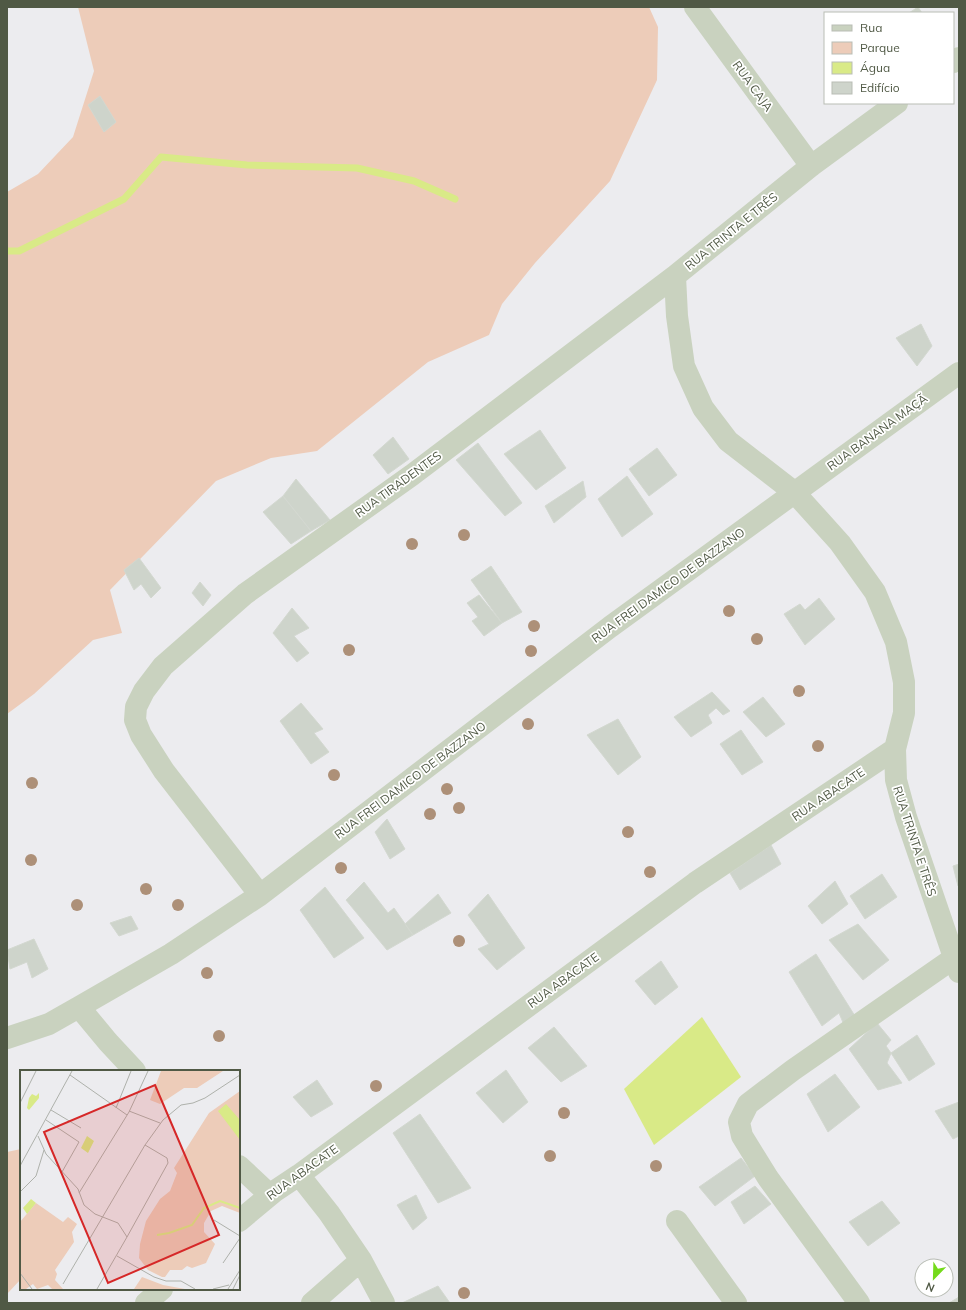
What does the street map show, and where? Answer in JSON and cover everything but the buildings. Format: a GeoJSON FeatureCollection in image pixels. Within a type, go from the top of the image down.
{"type":"FeatureCollection","features":[{"type":"Feature","properties":{"kind":"street","name":"RUA CAJA"},"geometry":{"type":"LineString","coordinates":[[695,7],[811,166]]}},
{"type":"Feature","properties":{"kind":"street","name":"RUA TRINTA E TRÊS"},"geometry":{"type":"LineString","coordinates":[[896,104],[811,166],[676,276],[677,316],[684,366],[703,408],[728,441],[794,492],[840,543],[875,592],[896,642],[904,682],[904,713],[895,749],[896,780],[906,817],[957,965]]}},
{"type":"Feature","properties":{"kind":"street","name":"RUA TIRADENTES"},"geometry":{"type":"LineString","coordinates":[[260,895],[164,771],[140,735],[135,720],[136,707],[144,691],[163,666],[245,594],[412,475],[676,276]]}},
{"type":"Feature","properties":{"kind":"street","name":"RUA BANANA MAÇÃ"},"geometry":{"type":"LineString","coordinates":[[794,492],[959,373]]}},
{"type":"Feature","properties":{"kind":"street","name":"RUA FREI DAMICO DE BAZZANO"},"geometry":{"type":"LineString","coordinates":[[7,1038],[49,1024],[171,954],[260,895],[610,627],[794,492]]}},
{"type":"Feature","properties":{"kind":"street","name":"RUA ABACATE"},"geometry":{"type":"LineString","coordinates":[[240,1220],[270,1195],[695,883],[895,749]]}},
{"type":"Feature","properties":{"kind":"street"},"geometry":{"type":"LineString","coordinates":[[859,1303],[768,1178],[742,1136],[739,1122],[748,1104],[793,1070],[957,965]]}},
{"type":"Feature","properties":{"kind":"street"},"geometry":{"type":"LineString","coordinates":[[79,1007],[108,1042],[134,1070]]}},
{"type":"Feature","properties":{"kind":"street"},"geometry":{"type":"LineString","coordinates":[[240,1167],[270,1195]]}},
{"type":"Feature","properties":{"kind":"street"},"geometry":{"type":"LineString","coordinates":[[299,1175],[329,1213],[361,1260],[384,1303]]}},
{"type":"Feature","properties":{"kind":"street"},"geometry":{"type":"LineString","coordinates":[[677,1221],[736,1303]]}},
{"type":"Feature","properties":{"kind":"street"},"geometry":{"type":"LineString","coordinates":[[312,1303],[361,1260]]}},
{"type":"Feature","properties":{"kind":"street"},"geometry":{"type":"LineString","coordinates":[[146,1303],[161,1290]]}},
{"type":"Feature","properties":{"kind":"green space"},"geometry":{"type":"Polygon","coordinates":[[[78,7],[649,7],[658,27],[657,80],[610,181],[535,263],[502,304],[489,335],[428,362],[317,451],[271,458],[216,481],[110,590],[122,633],[93,640],[34,694],[7,714],[7,192],[38,174],[73,137],[94,71],[78,7]]]}},
{"type":"Feature","properties":{"kind":"green space"},"geometry":{"type":"Polygon","coordinates":[[[20,1149],[20,1280],[7,1294],[7,1152],[20,1149]]]}},
{"type":"Feature","properties":{"kind":"water"},"geometry":{"type":"Polygon","coordinates":[[[702,1017],[741,1077],[654,1145],[624,1089],[702,1017]]]}},
{"type":"Feature","properties":{"kind":"waterway"},"geometry":{"type":"LineString","coordinates":[[7,251],[19,251],[124,199],[161,157],[247,165],[357,168],[414,181],[455,199]]}}]}
